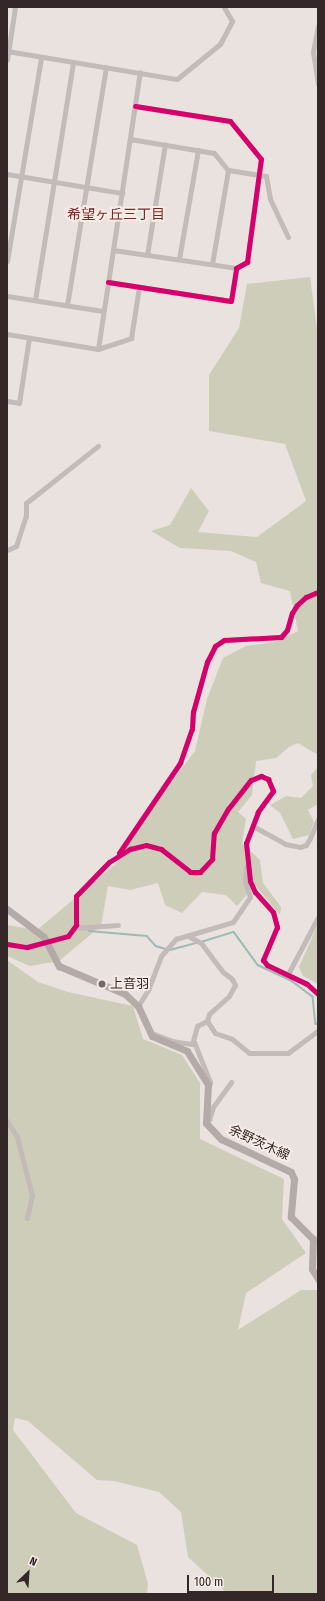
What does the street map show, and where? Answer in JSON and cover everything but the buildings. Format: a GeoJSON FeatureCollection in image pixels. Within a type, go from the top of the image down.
{"type":"FeatureCollection","features":[{"type":"Feature","properties":{"kind":"main road"},"geometry":{"type":"LineString","coordinates":[[7,909],[33,928],[48,943],[54,959],[64,970],[125,994],[138,1006],[149,1032],[160,1041],[187,1051],[208,1085],[206,1123]]}},
{"type":"Feature","properties":{"kind":"main road","name":"余野茨木線"},"geometry":{"type":"LineString","coordinates":[[206,1123],[224,1142],[291,1172],[294,1179],[291,1216],[313,1239],[312,1269],[318,1279]]}},
{"type":"Feature","properties":{"kind":"street"},"geometry":{"type":"LineString","coordinates":[[7,60],[16,7]]}},
{"type":"Feature","properties":{"kind":"street"},"geometry":{"type":"LineString","coordinates":[[8,51],[177,78],[220,44],[232,21],[224,7]]}},
{"type":"Feature","properties":{"kind":"street"},"geometry":{"type":"LineString","coordinates":[[318,26],[313,52],[318,85]]}},
{"type":"Feature","properties":{"kind":"street"},"geometry":{"type":"LineString","coordinates":[[7,260],[41,57]]}},
{"type":"Feature","properties":{"kind":"street"},"geometry":{"type":"LineString","coordinates":[[35,300],[73,62]]}},
{"type":"Feature","properties":{"kind":"street"},"geometry":{"type":"LineString","coordinates":[[67,306],[106,67]]}},
{"type":"Feature","properties":{"kind":"street"},"geometry":{"type":"LineString","coordinates":[[98,349],[140,72]]}},
{"type":"Feature","properties":{"kind":"street"},"geometry":{"type":"LineString","coordinates":[[113,250],[236,268],[247,262],[261,158],[230,121],[135,106]]}},
{"type":"Feature","properties":{"kind":"street"},"geometry":{"type":"LineString","coordinates":[[130,139],[214,153],[228,170],[266,176],[270,199],[288,237]]}},
{"type":"Feature","properties":{"kind":"street"},"geometry":{"type":"LineString","coordinates":[[147,255],[165,144]]}},
{"type":"Feature","properties":{"kind":"street"},"geometry":{"type":"LineString","coordinates":[[179,259],[198,150]]}},
{"type":"Feature","properties":{"kind":"street"},"geometry":{"type":"LineString","coordinates":[[212,264],[228,170]]}},
{"type":"Feature","properties":{"kind":"street"},"geometry":{"type":"LineString","coordinates":[[7,174],[122,193]]}},
{"type":"Feature","properties":{"kind":"street"},"geometry":{"type":"LineString","coordinates":[[108,282],[230,301],[236,268]]}},
{"type":"Feature","properties":{"kind":"street"},"geometry":{"type":"LineString","coordinates":[[7,334],[98,349],[131,338],[139,287]]}},
{"type":"Feature","properties":{"kind":"street"},"geometry":{"type":"LineString","coordinates":[[7,296],[104,311]]}},
{"type":"Feature","properties":{"kind":"street"},"geometry":{"type":"LineString","coordinates":[[7,401],[19,403],[29,338]]}},
{"type":"Feature","properties":{"kind":"street"},"geometry":{"type":"LineString","coordinates":[[7,550],[16,546],[26,516],[26,503],[98,446]]}},
{"type":"Feature","properties":{"kind":"street"},"geometry":{"type":"LineString","coordinates":[[7,944],[28,947],[48,943],[68,936],[74,928],[76,896],[119,853],[180,763],[192,729],[193,712],[207,662],[215,646],[224,640],[281,637],[287,630],[292,613],[297,605],[306,597],[318,592]]}},
{"type":"Feature","properties":{"kind":"street"},"geometry":{"type":"LineString","coordinates":[[119,853],[146,845],[170,854],[190,872],[200,872],[212,859],[214,833],[228,809],[251,780],[261,776],[268,779],[273,791],[258,812],[246,843],[255,892],[273,912],[276,919],[275,933],[264,955],[263,962],[288,974],[318,994]]}},
{"type":"Feature","properties":{"kind":"street"},"geometry":{"type":"LineString","coordinates":[[253,826],[285,844],[300,847],[306,845],[318,819]]}},
{"type":"Feature","properties":{"kind":"street"},"geometry":{"type":"LineString","coordinates":[[138,1006],[165,949],[176,939],[233,922],[250,897],[245,881],[248,860]]}},
{"type":"Feature","properties":{"kind":"street"},"geometry":{"type":"LineString","coordinates":[[288,974],[318,917]]}},
{"type":"Feature","properties":{"kind":"street"},"geometry":{"type":"LineString","coordinates":[[74,928],[118,925]]}},
{"type":"Feature","properties":{"kind":"street"},"geometry":{"type":"LineString","coordinates":[[188,936],[201,943],[223,972],[232,979],[235,985],[229,996],[209,1014],[207,1021],[197,1026],[194,1042],[210,1082],[208,1085]]}},
{"type":"Feature","properties":{"kind":"street"},"geometry":{"type":"LineString","coordinates":[[207,1021],[215,1033],[232,1039],[249,1053],[288,1053],[318,1030]]}},
{"type":"Feature","properties":{"kind":"street"},"geometry":{"type":"LineString","coordinates":[[149,1032],[172,1041],[194,1042]]}},
{"type":"Feature","properties":{"kind":"street"},"geometry":{"type":"LineString","coordinates":[[206,1123],[213,1107],[231,1082]]}},
{"type":"Feature","properties":{"kind":"street"},"geometry":{"type":"LineString","coordinates":[[7,1121],[17,1137],[32,1196],[28,1218]]}},
{"type":"Feature","properties":{"kind":"green space"},"geometry":{"type":"Polygon","coordinates":[[[310,277],[318,336],[318,755],[298,743],[289,747],[276,758],[256,761],[252,795],[238,812],[246,819],[242,843],[260,860],[263,883],[281,907],[280,915],[255,885],[237,906],[226,895],[202,892],[182,913],[165,905],[158,883],[130,890],[108,886],[101,926],[59,961],[30,966],[7,956],[7,925],[37,930],[118,862],[152,808],[195,751],[207,699],[223,658],[246,646],[275,642],[298,631],[290,591],[261,583],[256,562],[231,551],[180,548],[151,531],[170,525],[191,488],[209,511],[198,532],[257,537],[306,501],[285,444],[209,431],[209,375],[239,328],[247,284],[310,277]]]}},
{"type":"Feature","properties":{"kind":"green space"},"geometry":{"type":"Polygon","coordinates":[[[318,767],[318,804],[308,810],[314,822],[309,835],[293,839],[280,813],[270,805],[286,796],[301,798],[313,786],[311,775],[318,767]]]}},
{"type":"Feature","properties":{"kind":"green space"},"geometry":{"type":"Polygon","coordinates":[[[318,924],[318,984],[303,976],[299,967],[318,924]]]}},
{"type":"Feature","properties":{"kind":"green space"},"geometry":{"type":"Polygon","coordinates":[[[7,960],[38,982],[68,992],[133,1006],[143,1039],[182,1055],[200,1083],[200,1139],[284,1179],[282,1219],[306,1253],[246,1293],[238,1330],[301,1290],[318,1290],[318,1594],[228,1594],[188,1557],[181,1512],[159,1492],[114,1481],[97,1480],[28,1421],[15,1418],[13,1430],[76,1513],[137,1545],[148,1584],[147,1594],[7,1594],[7,960]]]}},
{"type":"Feature","properties":{"kind":"waterway"},"geometry":{"type":"LineString","coordinates":[[89,931],[147,936],[156,946],[166,949]]}},
{"type":"Feature","properties":{"kind":"waterway"},"geometry":{"type":"LineString","coordinates":[[201,942],[234,932],[258,965],[292,981],[313,997],[316,1024],[318,1023]]}},
{"type":"Feature","properties":{"kind":"waterway"},"geometry":{"type":"LineString","coordinates":[[170,950],[197,943]]}},
{"type":"Feature","properties":{"kind":"cycle path"},"geometry":{"type":"LineString","coordinates":[[108,282],[231,301],[236,268],[247,262],[261,159],[230,121],[135,106]]}},
{"type":"Feature","properties":{"kind":"cycle path"},"geometry":{"type":"LineString","coordinates":[[119,853],[180,763],[192,729],[193,712],[207,662],[215,646],[224,640],[281,637],[287,630],[292,613],[297,605],[306,597],[318,592]]}},
{"type":"Feature","properties":{"kind":"cycle path"},"geometry":{"type":"LineString","coordinates":[[7,944],[27,947],[68,936],[76,925],[76,896],[109,862],[130,849],[146,845],[161,849],[190,872],[200,872],[212,859],[214,833],[228,809],[251,780],[261,776],[268,779],[273,791],[258,812],[246,843],[250,881],[255,892],[273,912],[277,927],[263,960],[267,965],[307,984],[318,994]]}},
{"type":"Feature","properties":{"kind":"place","name":"上音羽"},"geometry":{"type":"Point","coordinates":[102,984]}},
{"type":"Feature","properties":{"kind":"district","name":"希望ヶ丘三丁目"},"geometry":{"type":"Point","coordinates":[116,215]}}]}
